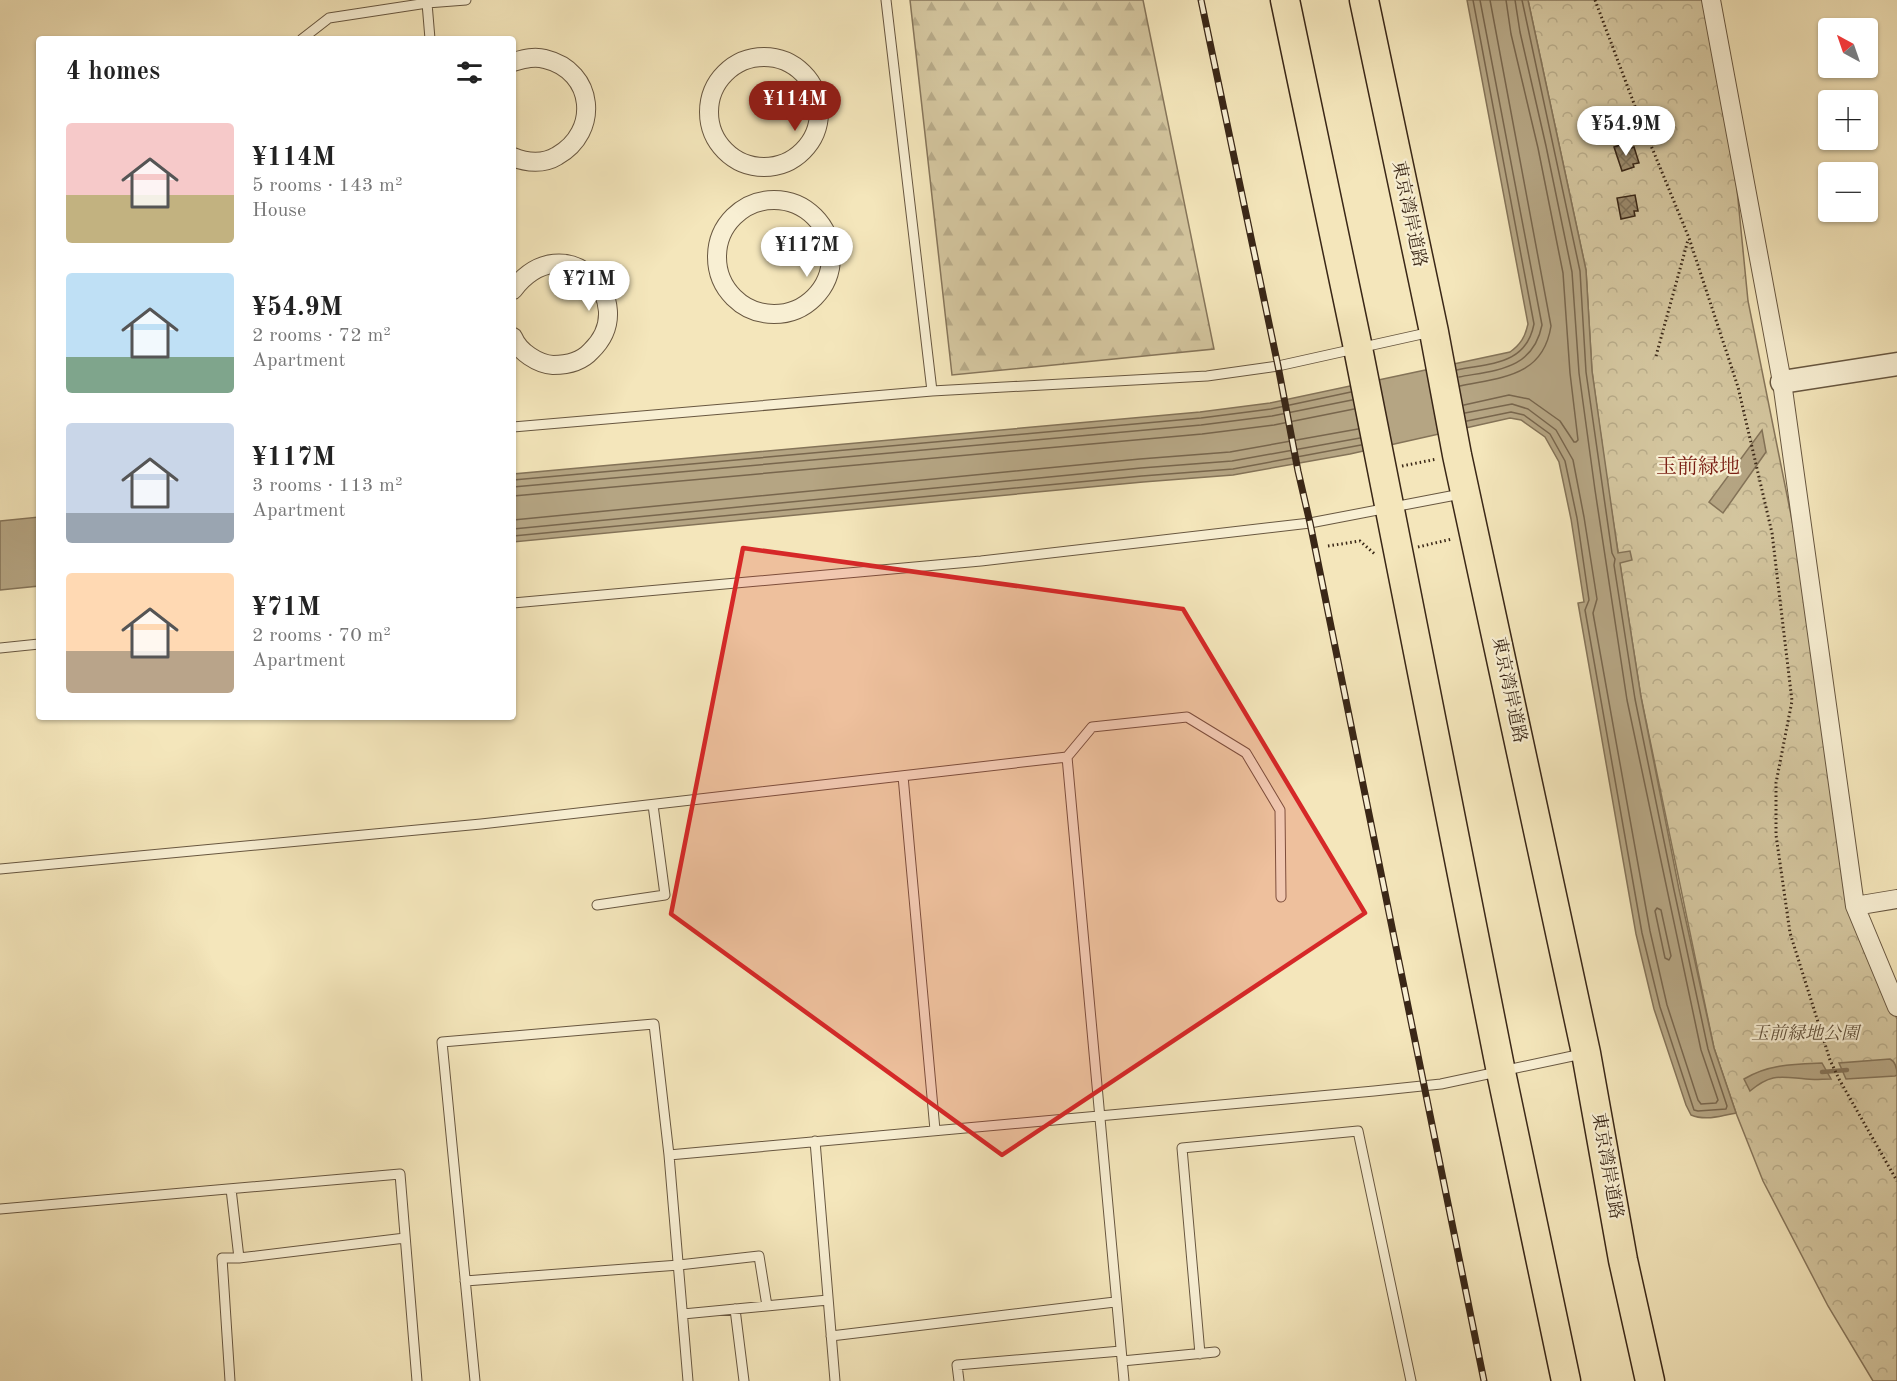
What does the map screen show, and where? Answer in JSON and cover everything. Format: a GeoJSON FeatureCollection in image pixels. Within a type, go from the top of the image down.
{"type":"FeatureCollection","features":[{"type":"Feature","properties":{"kind":"highway"},"geometry":{"type":"LineString","coordinates":[[1285,0],[1358,348],[1501,1072],[1566,1381]]}},
{"type":"Feature","properties":{"kind":"highway","name":"東京湾岸道路"},"geometry":{"type":"LineString","coordinates":[[1364,0],[1434,332],[1465,493],[1586,1053],[1623,1260],[1650,1381]]}},
{"type":"Feature","properties":{"kind":"highway"},"geometry":{"type":"LineString","coordinates":[[1623,1260],[1631,1381]]}},
{"type":"Feature","properties":{"kind":"street"},"geometry":{"type":"LineString","coordinates":[[1711,0],[1782,382],[1855,906],[1897,1006]]}},
{"type":"Feature","properties":{"kind":"street"},"geometry":{"type":"LineString","coordinates":[[766,56],[785,60],[802,70],[814,87],[820,106],[814,137],[802,152],[786,163],[774,166],[755,166],[737,160],[723,149],[713,133],[709,114],[711,95],[718,81],[732,67],[749,59],[766,56]]}},
{"type":"Feature","properties":{"kind":"street"},"geometry":{"type":"LineString","coordinates":[[516,61],[544,58],[561,64],[575,76],[582,87],[587,105],[585,123],[580,136],[568,150],[541,162],[516,158]]}},
{"type":"Feature","properties":{"kind":"street"},"geometry":{"type":"LineString","coordinates":[[776,200],[793,203],[811,213],[827,234],[832,254],[831,269],[823,287],[804,306],[786,313],[756,312],[738,302],[725,287],[719,273],[717,253],[726,227],[739,212],[757,203],[776,200]]}},
{"type":"Feature","properties":{"kind":"street"},"geometry":{"type":"LineString","coordinates":[[516,286],[523,277],[537,267],[558,263],[575,266],[591,275],[601,286],[607,303],[606,328],[599,344],[586,356],[570,363],[553,365],[543,363],[527,354],[516,343]]}},
{"type":"Feature","properties":{"kind":"street"},"geometry":{"type":"LineString","coordinates":[[1782,382],[1897,364]]}},
{"type":"Feature","properties":{"kind":"street"},"geometry":{"type":"LineString","coordinates":[[1855,906],[1897,899]]}},
{"type":"Feature","properties":{"kind":"lane"},"geometry":{"type":"LineString","coordinates":[[306,36],[329,18],[427,3],[466,0]]}},
{"type":"Feature","properties":{"kind":"lane"},"geometry":{"type":"LineString","coordinates":[[886,0],[932,391]]}},
{"type":"Feature","properties":{"kind":"lane"},"geometry":{"type":"LineString","coordinates":[[427,3],[430,36]]}},
{"type":"Feature","properties":{"kind":"lane"},"geometry":{"type":"LineString","coordinates":[[516,427],[932,391],[1207,376],[1278,366],[1434,332]]}},
{"type":"Feature","properties":{"kind":"lane"},"geometry":{"type":"LineString","coordinates":[[516,603],[981,561],[1310,523],[1465,493]]}},
{"type":"Feature","properties":{"kind":"lane"},"geometry":{"type":"LineString","coordinates":[[0,648],[36,644]]}},
{"type":"Feature","properties":{"kind":"lane"},"geometry":{"type":"LineString","coordinates":[[0,869],[481,824],[1067,757],[1092,727],[1187,717],[1246,753],[1280,810],[1281,897]]}},
{"type":"Feature","properties":{"kind":"lane"},"geometry":{"type":"LineString","coordinates":[[1067,757],[1124,1381]]}},
{"type":"Feature","properties":{"kind":"lane"},"geometry":{"type":"LineString","coordinates":[[903,776],[935,1130]]}},
{"type":"Feature","properties":{"kind":"lane"},"geometry":{"type":"LineString","coordinates":[[597,905],[665,895],[653,805]]}},
{"type":"Feature","properties":{"kind":"lane"},"geometry":{"type":"LineString","coordinates":[[475,1381],[442,1042],[654,1024],[669,1155],[688,1381]]}},
{"type":"Feature","properties":{"kind":"lane"},"geometry":{"type":"LineString","coordinates":[[669,1155],[1441,1084],[1586,1053]]}},
{"type":"Feature","properties":{"kind":"lane"},"geometry":{"type":"LineString","coordinates":[[1200,1354],[1182,1148],[1358,1131],[1411,1381]]}},
{"type":"Feature","properties":{"kind":"lane"},"geometry":{"type":"LineString","coordinates":[[815,1141],[834,1381]]}},
{"type":"Feature","properties":{"kind":"lane"},"geometry":{"type":"LineString","coordinates":[[0,1209],[400,1174],[417,1381]]}},
{"type":"Feature","properties":{"kind":"lane"},"geometry":{"type":"LineString","coordinates":[[231,1189],[239,1258]]}},
{"type":"Feature","properties":{"kind":"lane"},"geometry":{"type":"LineString","coordinates":[[230,1381],[222,1258],[239,1258],[405,1238]]}},
{"type":"Feature","properties":{"kind":"lane"},"geometry":{"type":"LineString","coordinates":[[465,1281],[679,1265],[759,1256],[767,1306]]}},
{"type":"Feature","properties":{"kind":"lane"},"geometry":{"type":"LineString","coordinates":[[683,1314],[828,1300]]}},
{"type":"Feature","properties":{"kind":"lane"},"geometry":{"type":"LineString","coordinates":[[831,1336],[1115,1302]]}},
{"type":"Feature","properties":{"kind":"lane"},"geometry":{"type":"LineString","coordinates":[[735,1309],[744,1381]]}},
{"type":"Feature","properties":{"kind":"lane"},"geometry":{"type":"LineString","coordinates":[[959,1381],[957,1365],[1121,1351]]}},
{"type":"Feature","properties":{"kind":"lane"},"geometry":{"type":"LineString","coordinates":[[1122,1361],[1215,1352]]}},
{"type":"Feature","properties":{"kind":"path"},"geometry":{"type":"LineString","coordinates":[[1595,0],[1636,109],[1689,238],[1738,387],[1752,441],[1772,533],[1792,701],[1776,783],[1776,835],[1790,933],[1830,1060],[1897,1181]]}},
{"type":"Feature","properties":{"kind":"path"},"geometry":{"type":"LineString","coordinates":[[1656,356],[1689,238]]}},
{"type":"Feature","properties":{"kind":"path"},"geometry":{"type":"LineString","coordinates":[[1382,470],[1457,455]]}},
{"type":"Feature","properties":{"kind":"path"},"geometry":{"type":"LineString","coordinates":[[1398,552],[1474,534]]}},
{"type":"Feature","properties":{"kind":"highlighted area"},"geometry":{"type":"Polygon","coordinates":[[[743,548],[1183,609],[1365,913],[1002,1155],[671,914],[743,548]]]}},
{"type":"Feature","properties":{"kind":"green space"},"geometry":{"type":"Polygon","coordinates":[[[910,0],[1143,0],[1214,349],[952,375],[910,0]]]}},
{"type":"Feature","properties":{"kind":"green space","name":"玉前緑地公園"},"geometry":{"type":"Polygon","coordinates":[[[1528,0],[1706,0],[1735,169],[1748,301],[1801,565],[1851,906],[1897,1019],[1897,1381],[1873,1381],[1828,1306],[1763,1181],[1736,1113],[1714,1048],[1641,697],[1592,371],[1586,270],[1528,0]]]}},
{"type":"Feature","properties":{"kind":"water"},"geometry":{"type":"Polygon","coordinates":[[[1467,0],[1528,0],[1586,270],[1592,371],[1618,553],[1630,551],[1632,560],[1620,563],[1641,697],[1679,889],[1714,1048],[1736,1113],[1708,1118],[1691,1115],[1654,1009],[1636,934],[1578,603],[1584,602],[1559,462],[1545,437],[1521,420],[1510,418],[1350,454],[1233,475],[516,542],[516,474],[1200,412],[1270,403],[1510,352],[1522,340],[1528,324],[1467,0]]]}},
{"type":"Feature","properties":{"kind":"water"},"geometry":{"type":"Polygon","coordinates":[[[1762,430],[1766,452],[1723,513],[1709,502],[1762,430]]]}},
{"type":"Feature","properties":{"kind":"water"},"geometry":{"type":"Polygon","coordinates":[[[36,517],[36,586],[0,590],[0,521],[36,517]]]}},
{"type":"Feature","properties":{"kind":"water"},"geometry":{"type":"Polygon","coordinates":[[[1890,1059],[1896,1066],[1897,1075],[1895,1076],[1846,1079],[1839,1063],[1890,1059]]]}},
{"type":"Feature","properties":{"kind":"water"},"geometry":{"type":"Polygon","coordinates":[[[1822,1063],[1831,1079],[1776,1078],[1764,1081],[1750,1091],[1744,1079],[1772,1068],[1822,1063]]]}},
{"type":"Feature","properties":{"kind":"building"},"geometry":{"type":"Polygon","coordinates":[[[1626,143],[1628,149],[1634,147],[1639,163],[1622,171],[1614,147],[1626,143]]]}},
{"type":"Feature","properties":{"kind":"building"},"geometry":{"type":"Polygon","coordinates":[[[1635,195],[1638,211],[1634,211],[1635,216],[1621,219],[1617,198],[1635,195]]]}},
{"type":"Feature","properties":{"kind":"waterway"},"geometry":{"type":"LineString","coordinates":[[1822,1072],[1847,1070]]}},
{"type":"Feature","properties":{"kind":"railway"},"geometry":{"type":"LineString","coordinates":[[1201,0],[1278,366],[1484,1381]]}},
{"type":"Feature","properties":{"kind":"district","name":"玉前緑地"},"geometry":{"type":"Point","coordinates":[1698,467]}}]}
